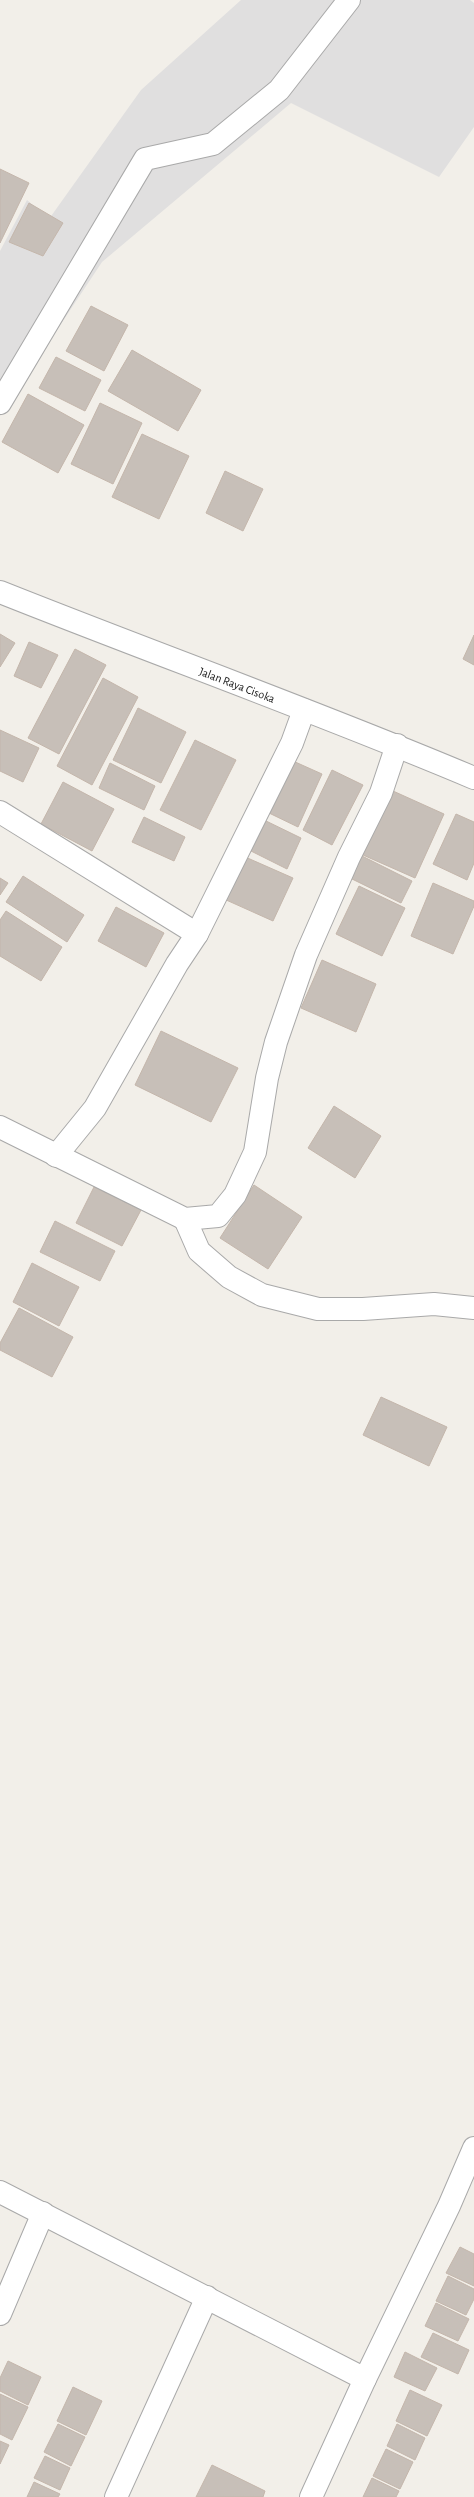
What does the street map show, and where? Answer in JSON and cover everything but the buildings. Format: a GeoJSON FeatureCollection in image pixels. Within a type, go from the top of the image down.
{"type":"FeatureCollection","features":[{"type":"Feature","properties":{"kind":"street"},"geometry":{"type":"LineString","coordinates":[[0,403],[144,159],[213,144],[279,90],[349,0]]}},
{"type":"Feature","properties":{"kind":"street","name":"Jalan Raya Cisoka"},"geometry":{"type":"LineString","coordinates":[[0,592],[397,745],[474,778]]}},
{"type":"Feature","properties":{"kind":"street"},"geometry":{"type":"LineString","coordinates":[[56,1156],[95,1108],[177,964],[197,934],[292,743],[304,710]]}},
{"type":"Feature","properties":{"kind":"street"},"geometry":{"type":"LineString","coordinates":[[0,1127],[185,1219],[218,1216],[235,1195],[255,1152],[267,1078],[306,955],[349,857],[381,793],[397,745]]}},
{"type":"Feature","properties":{"kind":"street"},"geometry":{"type":"LineString","coordinates":[[0,812],[197,934]]}},
{"type":"Feature","properties":{"kind":"street"},"geometry":{"type":"LineString","coordinates":[[185,1219],[199,1251],[229,1277],[262,1295],[318,1309],[363,1309],[434,1304],[474,1308]]}},
{"type":"Feature","properties":{"kind":"street"},"geometry":{"type":"LineString","coordinates":[[311,2497],[365,2379],[449,2206],[474,2148]]}},
{"type":"Feature","properties":{"kind":"street"},"geometry":{"type":"LineString","coordinates":[[0,2192],[365,2379]]}},
{"type":"Feature","properties":{"kind":"street"},"geometry":{"type":"LineString","coordinates":[[0,2314],[43,2213]]}},
{"type":"Feature","properties":{"kind":"street"},"geometry":{"type":"LineString","coordinates":[[116,2497],[207,2297]]}},
{"type":"Feature","properties":{"kind":"shaded area"},"geometry":{"type":"Polygon","coordinates":[[[241,0],[470,0],[474,3],[474,127],[439,177],[291,103],[102,262],[0,416],[0,251],[27,200],[49,219],[141,90],[241,0]]]}}]}
